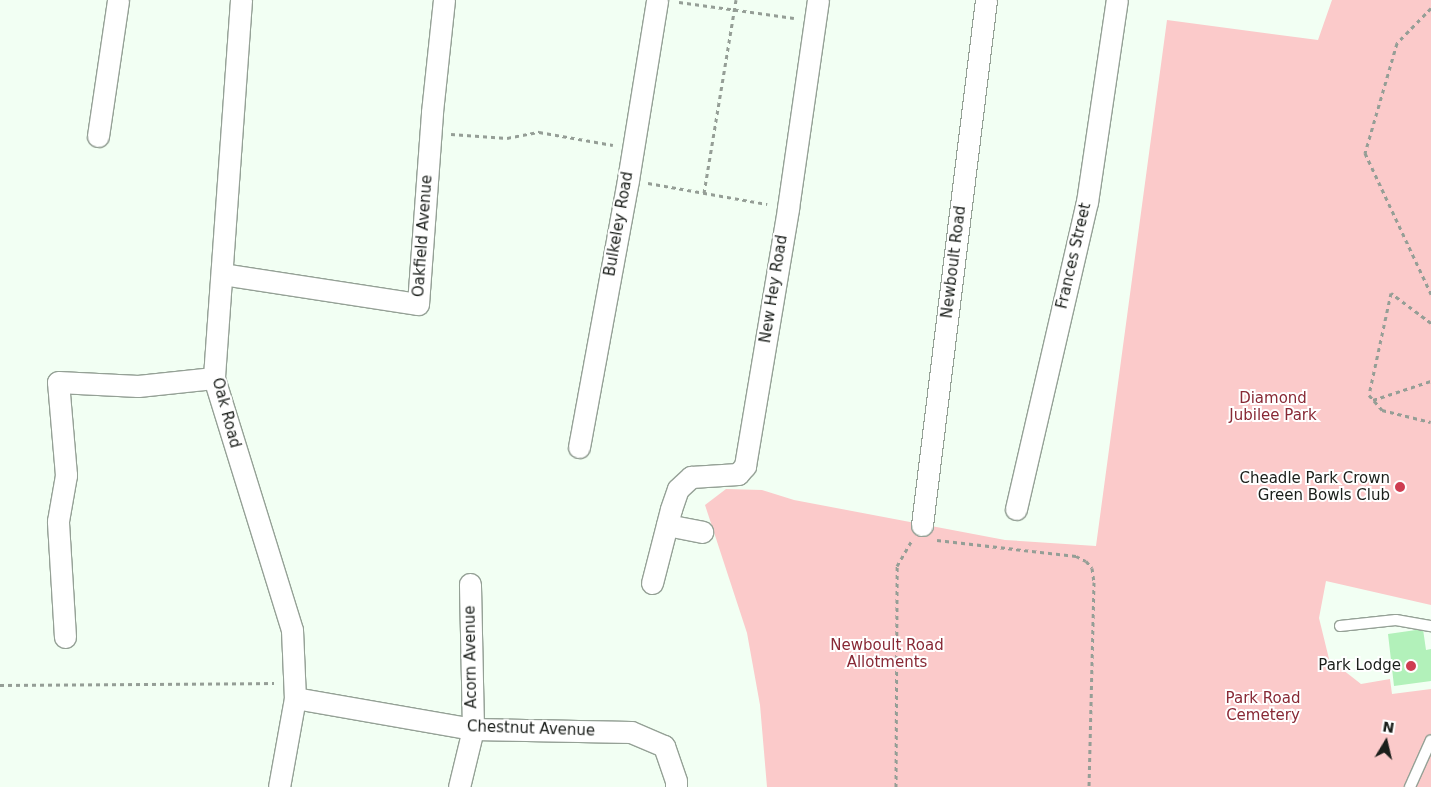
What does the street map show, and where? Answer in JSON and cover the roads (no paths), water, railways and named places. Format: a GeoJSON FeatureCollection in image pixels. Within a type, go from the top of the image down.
{"type":"FeatureCollection","features":[{"type":"Feature","properties":{"kind":"street"},"geometry":{"type":"LineString","coordinates":[[98,136],[118,0]]}},
{"type":"Feature","properties":{"kind":"street","name":"Oak Road"},"geometry":{"type":"LineString","coordinates":[[241,0],[214,378],[292,630],[294,690],[279,787]]}},
{"type":"Feature","properties":{"kind":"street","name":"Oakfield Avenue"},"geometry":{"type":"LineString","coordinates":[[222,274],[418,304],[430,133],[444,0]]}},
{"type":"Feature","properties":{"kind":"street","name":"New Hey Road"},"geometry":{"type":"LineString","coordinates":[[652,583],[678,489],[691,477],[738,474],[746,466],[788,208],[818,0]]}},
{"type":"Feature","properties":{"kind":"street","name":"Newboult Road"},"geometry":{"type":"LineString","coordinates":[[918,531],[986,0]]}},
{"type":"Feature","properties":{"kind":"street","name":"Frances Street"},"geometry":{"type":"LineString","coordinates":[[1016,508],[1087,202],[1117,0]]}},
{"type":"Feature","properties":{"kind":"street","name":"Bulkeley Road"},"geometry":{"type":"LineString","coordinates":[[578,447],[633,148],[664,1]]}},
{"type":"Feature","properties":{"kind":"street"},"geometry":{"type":"LineString","coordinates":[[65,637],[58,521],[66,475],[58,382],[138,386],[214,378]]}},
{"type":"Feature","properties":{"kind":"street"},"geometry":{"type":"LineString","coordinates":[[667,525],[702,532]]}},
{"type":"Feature","properties":{"kind":"street","name":"Acorn Avenue"},"geometry":{"type":"LineString","coordinates":[[460,787],[473,729],[470,584]]}},
{"type":"Feature","properties":{"kind":"street","name":"Chestnut Avenue"},"geometry":{"type":"LineString","coordinates":[[294,690],[473,729],[632,732],[664,746],[676,787]]}},
{"type":"Feature","properties":{"kind":"lane"},"geometry":{"type":"LineString","coordinates":[[1340,626],[1396,620],[1431,626]]}},
{"type":"Feature","properties":{"kind":"lane"},"geometry":{"type":"LineString","coordinates":[[1410,787],[1417,768],[1430,747]]}},
{"type":"Feature","properties":{"kind":"place","name":"Cheadle Park Crown Green Bowls Club"},"geometry":{"type":"Point","coordinates":[1400,487]}},
{"type":"Feature","properties":{"kind":"place","name":"Park Lodge"},"geometry":{"type":"Point","coordinates":[1411,666]}},
{"type":"Feature","properties":{"kind":"park label","name":"Diamond Jubilee Park"},"geometry":{"type":"Point","coordinates":[1273,406]}},
{"type":"Feature","properties":{"kind":"park label","name":"Newboult Road Allotments"},"geometry":{"type":"Point","coordinates":[887,654]}},
{"type":"Feature","properties":{"kind":"park label","name":"Park Road Cemetery"},"geometry":{"type":"Point","coordinates":[1263,706]}}]}
